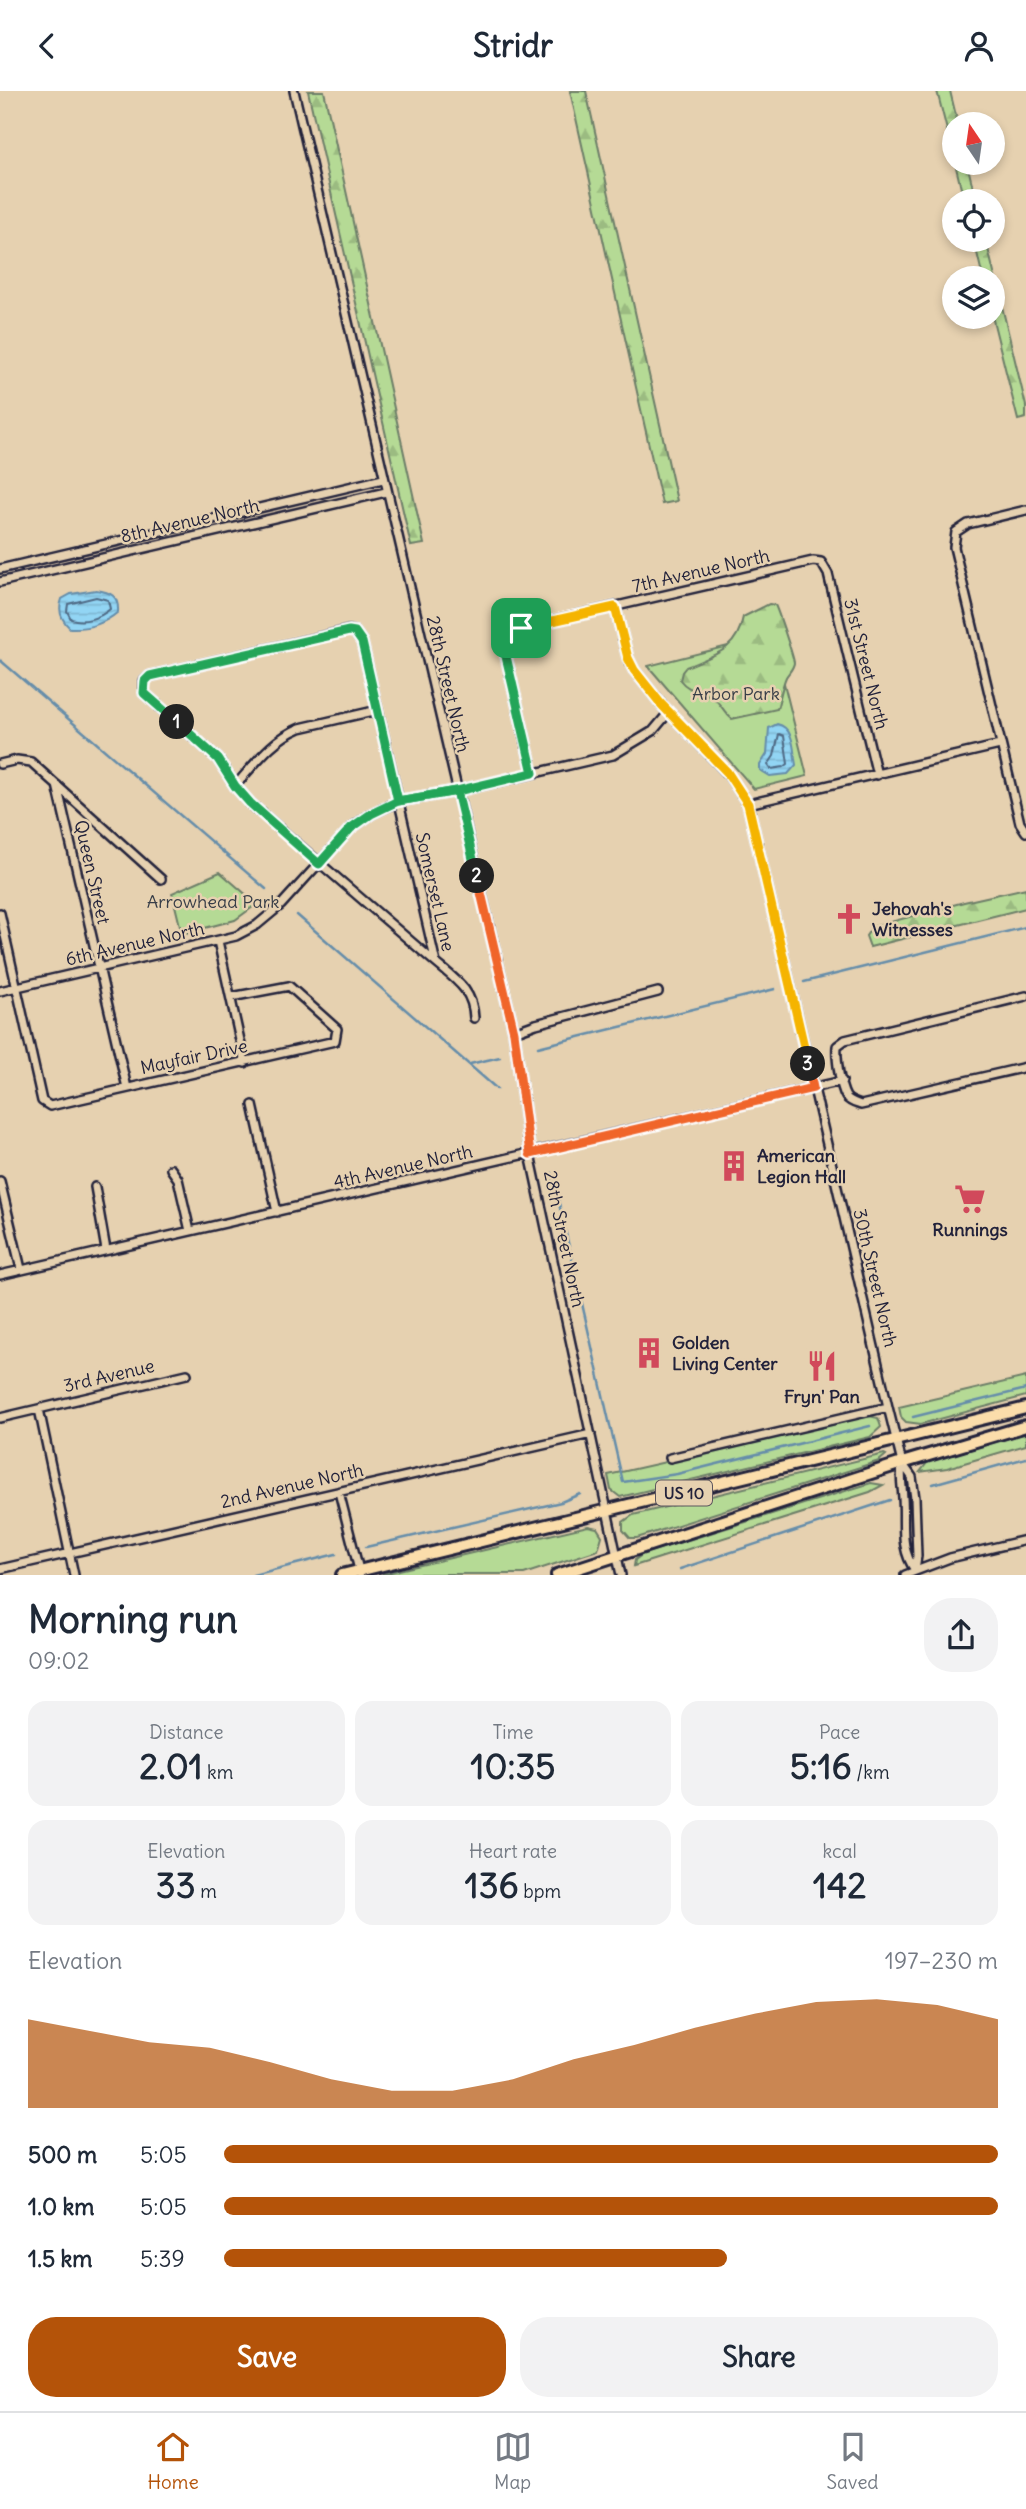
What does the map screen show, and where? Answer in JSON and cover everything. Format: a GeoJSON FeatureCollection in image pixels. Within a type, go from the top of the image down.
{"type":"FeatureCollection","features":[{"type":"Feature","properties":{"kind":"main road","name":"US 10"},"geometry":{"type":"LineString","coordinates":[[342,1574],[360,1572],[1026,1408]]}},
{"type":"Feature","properties":{"kind":"main road","name":"US 10"},"geometry":{"type":"LineString","coordinates":[[557,1574],[1026,1426]]}},
{"type":"Feature","properties":{"kind":"street","name":"28th Street North"},"geometry":{"type":"LineString","coordinates":[[294,91],[514,1032],[530,1154],[621,1574]]}},
{"type":"Feature","properties":{"kind":"street","name":"8th Avenue North"},"geometry":{"type":"LineString","coordinates":[[0,569],[383,479]]}},
{"type":"Feature","properties":{"kind":"street","name":"8th Avenue North"},"geometry":{"type":"LineString","coordinates":[[0,582],[386,492]]}},
{"type":"Feature","properties":{"kind":"street"},"geometry":{"type":"LineString","coordinates":[[1026,510],[968,524],[956,532],[954,547],[1000,745],[1020,823],[1026,832]]}},
{"type":"Feature","properties":{"kind":"street","name":"7th Avenue North"},"geometry":{"type":"LineString","coordinates":[[533,773],[505,652],[507,637],[521,628],[813,561],[821,562]]}},
{"type":"Feature","properties":{"kind":"street","name":"31st Street North"},"geometry":{"type":"LineString","coordinates":[[821,562],[828,574],[877,775]]}},
{"type":"Feature","properties":{"kind":"street","name":"30th Street North"},"geometry":{"type":"LineString","coordinates":[[615,607],[628,658],[634,670],[669,712],[727,772],[748,804],[888,1407],[902,1463],[912,1477],[917,1556],[915,1570]]}},
{"type":"Feature","properties":{"kind":"street","name":"Somerset Lane"},"geometry":{"type":"LineString","coordinates":[[349,631],[361,637],[436,963],[250,803],[235,786],[218,759],[144,693],[145,681],[150,676],[349,631]]}},
{"type":"Feature","properties":{"kind":"street"},"geometry":{"type":"LineString","coordinates":[[235,786],[270,746],[289,733],[378,710]]}},
{"type":"Feature","properties":{"kind":"street","name":"6th Avenue North"},"geometry":{"type":"LineString","coordinates":[[0,991],[236,936],[257,925],[281,905],[351,828],[371,814],[398,801],[457,791],[613,755],[653,731],[669,712]]}},
{"type":"Feature","properties":{"kind":"street"},"geometry":{"type":"LineString","coordinates":[[748,804],[1000,745]]}},
{"type":"Feature","properties":{"kind":"street"},"geometry":{"type":"LineString","coordinates":[[0,764],[26,760],[161,879]]}},
{"type":"Feature","properties":{"kind":"street","name":"Queen Street"},"geometry":{"type":"LineString","coordinates":[[57,785],[127,1088]]}},
{"type":"Feature","properties":{"kind":"street","name":"Mayfair Drive"},"geometry":{"type":"LineString","coordinates":[[0,913],[43,1101],[50,1106],[335,1041],[337,1029],[289,986],[231,997]]}},
{"type":"Feature","properties":{"kind":"street"},"geometry":{"type":"LineString","coordinates":[[218,941],[245,1063]]}},
{"type":"Feature","properties":{"kind":"street"},"geometry":{"type":"LineString","coordinates":[[436,963],[461,985],[473,1002],[474,1018]]}},
{"type":"Feature","properties":{"kind":"street"},"geometry":{"type":"LineString","coordinates":[[514,1032],[658,992]]}},
{"type":"Feature","properties":{"kind":"street"},"geometry":{"type":"LineString","coordinates":[[1026,996],[845,1040],[837,1046],[836,1056],[846,1096],[852,1103],[861,1105],[1026,1066]]}},
{"type":"Feature","properties":{"kind":"street","name":"4th Avenue North"},"geometry":{"type":"LineString","coordinates":[[0,1275],[842,1081]]}},
{"type":"Feature","properties":{"kind":"street"},"geometry":{"type":"LineString","coordinates":[[253,1105],[277,1212]]}},
{"type":"Feature","properties":{"kind":"street"},"geometry":{"type":"LineString","coordinates":[[170,1169],[178,1178],[190,1231]]}},
{"type":"Feature","properties":{"kind":"street"},"geometry":{"type":"LineString","coordinates":[[0,1181],[21,1269]]}},
{"type":"Feature","properties":{"kind":"street"},"geometry":{"type":"LineString","coordinates":[[94,1187],[106,1250]]}},
{"type":"Feature","properties":{"kind":"street","name":"3rd Avenue"},"geometry":{"type":"LineString","coordinates":[[0,1418],[187,1374]]}},
{"type":"Feature","properties":{"kind":"street"},"geometry":{"type":"LineString","coordinates":[[670,1458],[888,1407]]}},
{"type":"Feature","properties":{"kind":"street"},"geometry":{"type":"LineString","coordinates":[[39,1409],[75,1574]]}},
{"type":"Feature","properties":{"kind":"street","name":"2nd Avenue North"},"geometry":{"type":"LineString","coordinates":[[0,1569],[591,1434]]}},
{"type":"Feature","properties":{"kind":"street","name":"30th Street North"},"geometry":{"type":"LineString","coordinates":[[902,1463],[899,1481],[903,1496],[903,1531],[907,1558],[915,1570]]}},
{"type":"Feature","properties":{"kind":"street"},"geometry":{"type":"LineString","coordinates":[[339,1492],[360,1572]]}},
{"type":"Feature","properties":{"kind":"street"},"geometry":{"type":"LineString","coordinates":[[905,1574],[950,1558],[1026,1540]]}},
{"type":"Feature","properties":{"kind":"green space"},"geometry":{"type":"Polygon","coordinates":[[[308,91],[324,91],[424,544],[411,546],[308,91]]]}},
{"type":"Feature","properties":{"kind":"green space"},"geometry":{"type":"Polygon","coordinates":[[[570,91],[586,91],[677,501],[662,504],[570,91]]]}},
{"type":"Feature","properties":{"kind":"green space"},"geometry":{"type":"Polygon","coordinates":[[[937,91],[950,91],[955,112],[942,112],[937,91]]]}},
{"type":"Feature","properties":{"kind":"green space"},"geometry":{"type":"Polygon","coordinates":[[[958,175],[970,175],[973,189],[961,189],[958,175]]]}},
{"type":"Feature","properties":{"kind":"green space"},"geometry":{"type":"Polygon","coordinates":[[[977,252],[989,252],[992,266],[980,266],[977,252]]]}},
{"type":"Feature","properties":{"kind":"green space"},"geometry":{"type":"Polygon","coordinates":[[[1005,319],[1026,406],[1026,418],[1018,420],[995,329],[1005,329],[1005,319]]]}},
{"type":"Feature","properties":{"kind":"green space"},"geometry":{"type":"Polygon","coordinates":[[[769,604],[775,605],[777,609],[794,663],[786,677],[777,709],[732,719],[712,697],[683,684],[680,680],[682,672],[686,667],[715,655],[730,645],[743,617],[769,604]]]}},
{"type":"Feature","properties":{"kind":"green space","name":"Arbor Park"},"geometry":{"type":"Polygon","coordinates":[[[772,635],[807,776],[754,789],[648,666],[772,635]]]}},
{"type":"Feature","properties":{"kind":"green space","name":"Arrowhead Park"},"geometry":{"type":"Polygon","coordinates":[[[220,872],[257,904],[235,920],[182,934],[172,893],[220,872]]]}},
{"type":"Feature","properties":{"kind":"green space"},"geometry":{"type":"Polygon","coordinates":[[[1026,888],[1026,908],[870,947],[866,936],[872,927],[1026,888]]]}},
{"type":"Feature","properties":{"kind":"green space"},"geometry":{"type":"Polygon","coordinates":[[[1026,1377],[1026,1396],[921,1424],[906,1422],[901,1417],[899,1407],[1026,1377]]]}},
{"type":"Feature","properties":{"kind":"green space"},"geometry":{"type":"Polygon","coordinates":[[[869,1416],[878,1418],[881,1427],[870,1437],[620,1497],[611,1490],[608,1475],[869,1416]]]}},
{"type":"Feature","properties":{"kind":"green space"},"geometry":{"type":"Polygon","coordinates":[[[1026,1433],[1026,1445],[947,1468],[920,1472],[927,1463],[934,1460],[1026,1433]]]}},
{"type":"Feature","properties":{"kind":"green space"},"geometry":{"type":"Polygon","coordinates":[[[886,1455],[879,1461],[637,1538],[630,1538],[623,1530],[623,1522],[633,1515],[886,1455]]]}},
{"type":"Feature","properties":{"kind":"green space"},"geometry":{"type":"Polygon","coordinates":[[[871,1483],[883,1485],[870,1492],[634,1566],[635,1560],[643,1554],[871,1483]]]}},
{"type":"Feature","properties":{"kind":"green space"},"geometry":{"type":"Polygon","coordinates":[[[588,1526],[597,1528],[602,1536],[598,1550],[524,1574],[382,1574],[588,1526]]]}},
{"type":"Feature","properties":{"kind":"water"},"geometry":{"type":"Polygon","coordinates":[[[96,590],[113,596],[118,612],[96,625],[70,628],[61,615],[62,599],[71,594],[96,590]]]}},
{"type":"Feature","properties":{"kind":"water"},"geometry":{"type":"Polygon","coordinates":[[[777,724],[783,726],[790,735],[796,765],[788,774],[770,776],[760,770],[760,765],[767,754],[769,728],[777,724]]]}},
{"type":"Feature","properties":{"kind":"waterway"},"geometry":{"type":"LineString","coordinates":[[0,660],[266,889]]}},
{"type":"Feature","properties":{"kind":"waterway"},"geometry":{"type":"LineString","coordinates":[[297,915],[497,1089]]}},
{"type":"Feature","properties":{"kind":"waterway"},"geometry":{"type":"LineString","coordinates":[[804,982],[1026,927]]}},
{"type":"Feature","properties":{"kind":"waterway"},"geometry":{"type":"LineString","coordinates":[[538,1047],[775,989]]}},
{"type":"Feature","properties":{"kind":"waterway"},"geometry":{"type":"LineString","coordinates":[[470,1064],[500,1057]]}},
{"type":"Feature","properties":{"kind":"waterway"},"geometry":{"type":"LineString","coordinates":[[552,1173],[623,1482],[677,1474],[870,1426]]}},
{"type":"Feature","properties":{"kind":"waterway"},"geometry":{"type":"LineString","coordinates":[[913,1417],[1026,1389]]}},
{"type":"Feature","properties":{"kind":"waterway"},"geometry":{"type":"LineString","coordinates":[[933,1484],[1026,1458]]}},
{"type":"Feature","properties":{"kind":"waterway"},"geometry":{"type":"LineString","coordinates":[[366,1547],[561,1502],[580,1494]]}},
{"type":"Feature","properties":{"kind":"waterway"},"geometry":{"type":"LineString","coordinates":[[680,1569],[890,1500]]}},
{"type":"Feature","properties":{"kind":"waterway"},"geometry":{"type":"LineString","coordinates":[[253,1575],[336,1554]]}},
{"type":"Feature","properties":{"kind":"place","name":"Jehovah's Witnesses"},"geometry":{"type":"Point","coordinates":[849,919]}},
{"type":"Feature","properties":{"kind":"place","name":"American Legion Hall"},"geometry":{"type":"Point","coordinates":[734,1166]}},
{"type":"Feature","properties":{"kind":"place","name":"Runnings"},"geometry":{"type":"Point","coordinates":[970,1199]}},
{"type":"Feature","properties":{"kind":"place","name":"Golden Living Center"},"geometry":{"type":"Point","coordinates":[649,1353]}},
{"type":"Feature","properties":{"kind":"place","name":"Fryn' Pan"},"geometry":{"type":"Point","coordinates":[822,1366]}},
{"type":"Feature","properties":{"kind":"route"},"geometry":{"type":"LineString","coordinates":[[521,628],[507,637],[505,652],[533,773],[457,791],[398,801],[371,814],[351,828],[319,864],[250,803],[235,786],[218,759],[144,693],[142,687],[150,676],[349,631],[361,637],[398,801],[448,793],[457,791],[514,1032],[530,1154],[813,1088],[748,804],[727,772],[661,704],[634,670],[628,658],[615,607],[521,628]]}}]}
